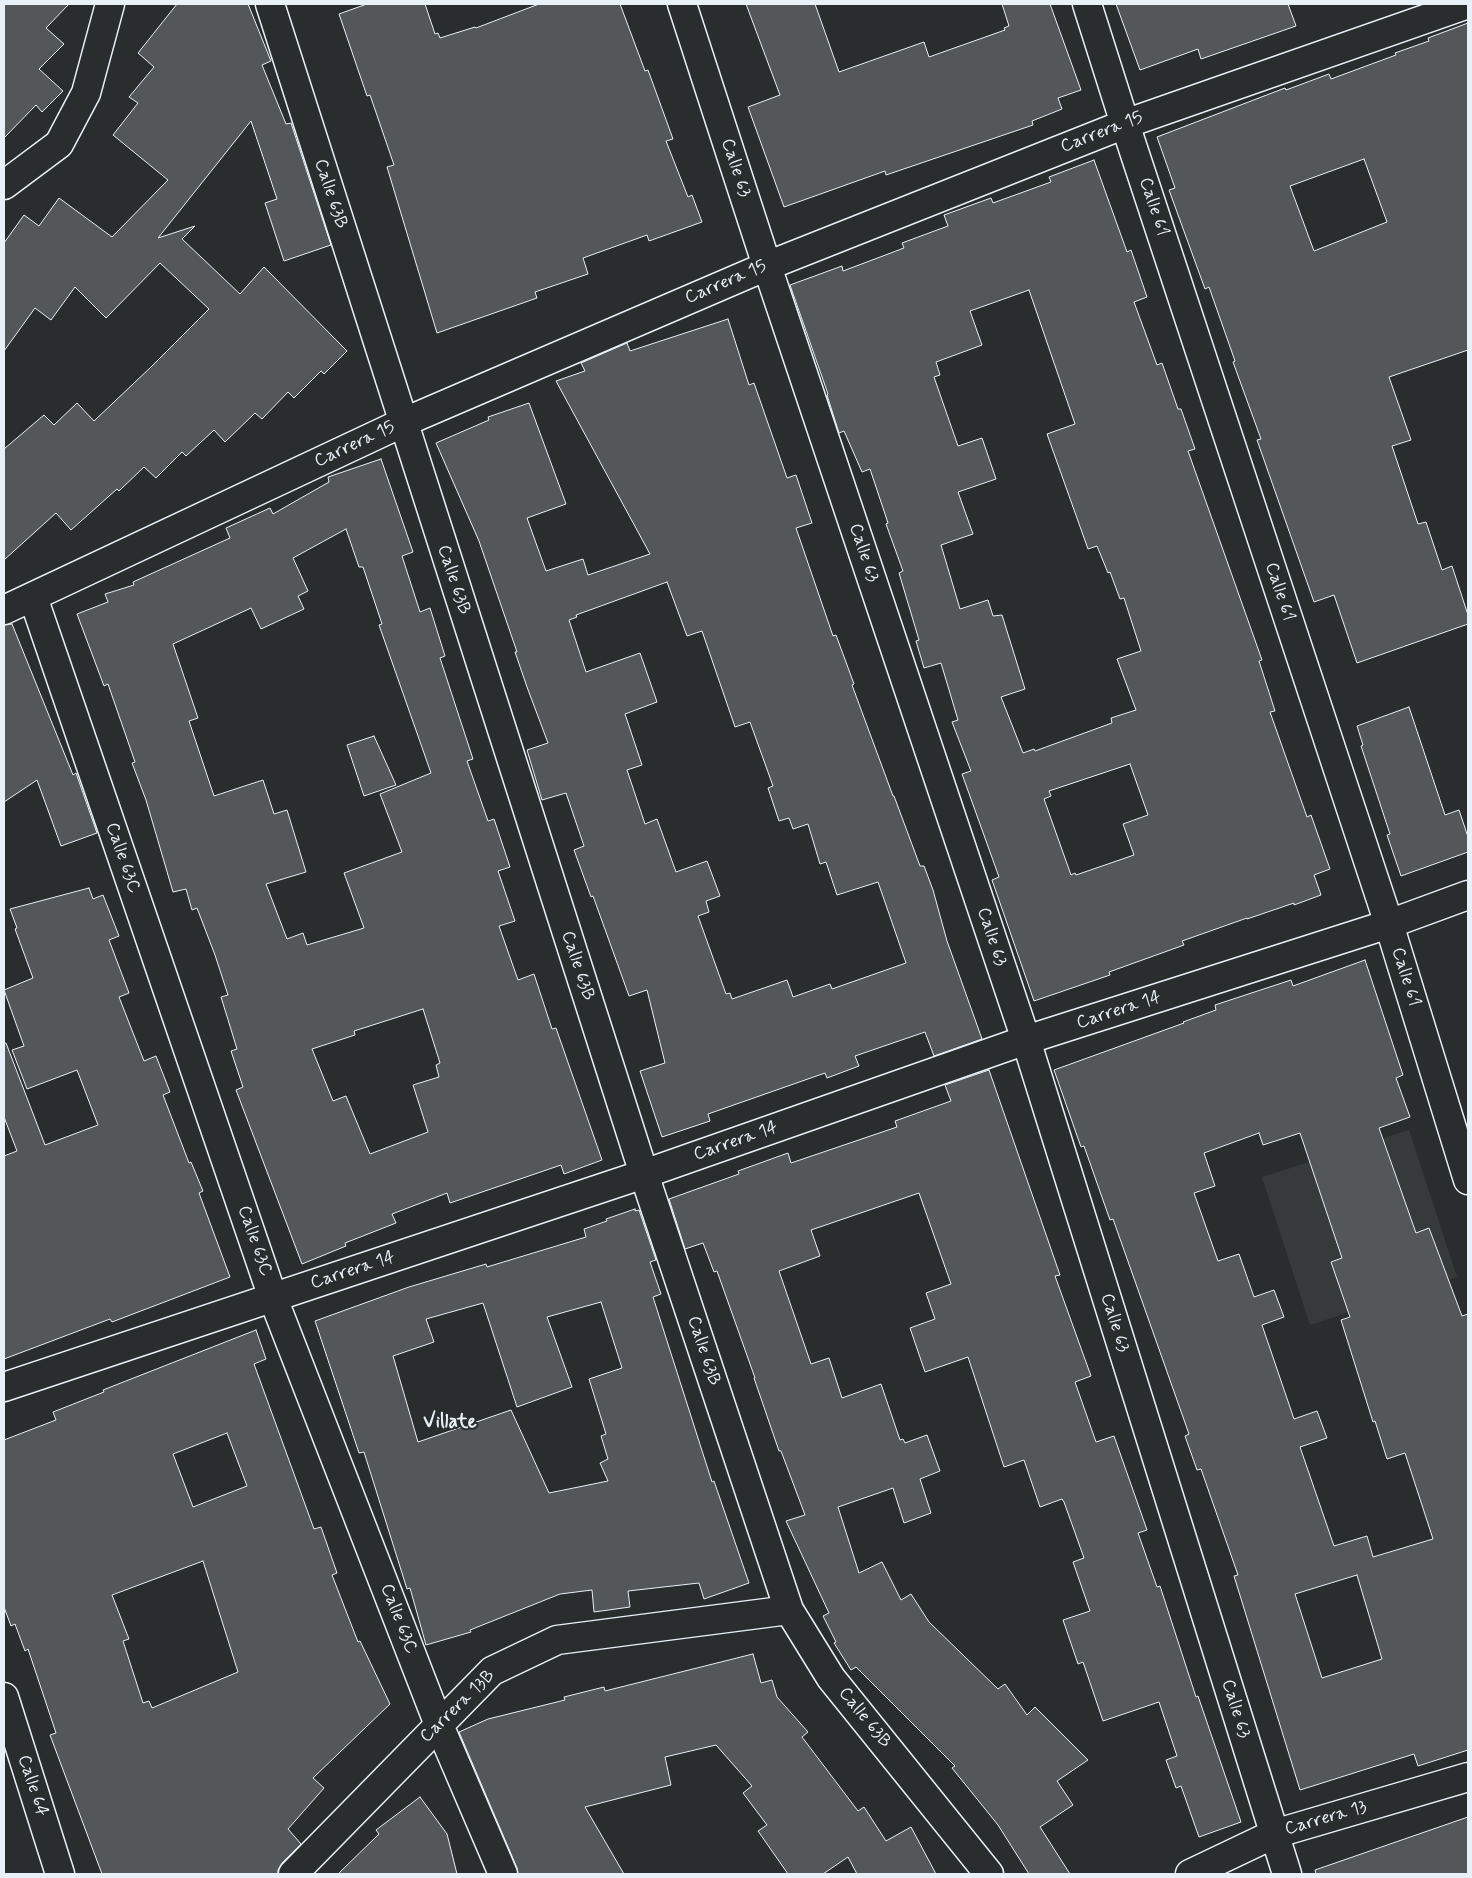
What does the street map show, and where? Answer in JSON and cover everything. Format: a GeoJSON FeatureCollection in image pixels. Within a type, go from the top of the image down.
{"type":"FeatureCollection","features":[{"type":"Feature","properties":{"kind":"street"},"geometry":{"type":"LineString","coordinates":[[4,185],[59,144],[86,93],[110,4]]}},
{"type":"Feature","properties":{"kind":"street","name":"Calle 63B"},"geometry":{"type":"LineString","coordinates":[[270,4],[402,423],[644,1174],[788,1610],[831,1678],[989,1874]]}},
{"type":"Feature","properties":{"kind":"street","name":"Calle 63"},"geometry":{"type":"LineString","coordinates":[[682,4],[767,266],[1026,1040],[1287,1874]]}},
{"type":"Feature","properties":{"kind":"street","name":"Calle 61"},"geometry":{"type":"LineString","coordinates":[[1087,4],[1389,924],[1468,1180]]}},
{"type":"Feature","properties":{"kind":"street","name":"Carrera 15"},"geometry":{"type":"LineString","coordinates":[[4,610],[402,423],[767,266],[1125,124],[1468,4]]}},
{"type":"Feature","properties":{"kind":"street","name":"Calle 63C"},"geometry":{"type":"LineString","coordinates":[[33,597],[273,1298],[439,1725],[503,1874]]}},
{"type":"Feature","properties":{"kind":"street","name":"Carrera 14"},"geometry":{"type":"LineString","coordinates":[[4,1387],[644,1174],[1026,1040],[1389,924],[1468,895]]}},
{"type":"Feature","properties":{"kind":"street","name":"Carrera 13B"},"geometry":{"type":"LineString","coordinates":[[293,1874],[492,1671],[557,1640],[788,1610]]}},
{"type":"Feature","properties":{"kind":"street","name":"Calle 64"},"geometry":{"type":"LineString","coordinates":[[4,1697],[60,1874]]}},
{"type":"Feature","properties":{"kind":"street","name":"Carrera 13"},"geometry":{"type":"LineString","coordinates":[[1190,1874],[1274,1834],[1468,1777]]}},
{"type":"Feature","properties":{"kind":"shaded area"},"geometry":{"type":"Polygon","coordinates":[[[1409,1130],[1457,1277],[1310,1325],[1262,1177],[1409,1130]]]}},
{"type":"Feature","properties":{"kind":"building"},"geometry":{"type":"Polygon","coordinates":[[[4,4],[69,4],[46,28],[64,44],[39,69],[63,91],[42,112],[36,105],[4,138],[4,4]]]}},
{"type":"Feature","properties":{"kind":"building"},"geometry":{"type":"Polygon","coordinates":[[[177,4],[248,4],[271,61],[262,65],[286,124],[291,123],[331,245],[284,261],[265,203],[277,199],[251,121],[158,238],[195,226],[182,239],[240,294],[264,267],[347,351],[324,374],[321,371],[294,398],[288,392],[262,419],[255,413],[225,442],[214,430],[186,456],[182,452],[156,478],[144,467],[119,491],[117,489],[71,530],[56,513],[4,560],[4,449],[44,415],[54,425],[77,403],[94,421],[209,309],[160,263],[106,318],[75,287],[51,320],[35,308],[4,351],[4,243],[24,215],[39,226],[59,198],[112,237],[168,180],[113,135],[138,103],[129,97],[154,67],[138,53],[177,4]]]}},
{"type":"Feature","properties":{"kind":"building"},"geometry":{"type":"Polygon","coordinates":[[[367,4],[425,4],[435,34],[438,33],[440,38],[476,28],[539,4],[620,4],[645,71],[648,70],[673,139],[666,141],[688,197],[692,195],[702,222],[649,241],[647,235],[583,258],[588,274],[535,292],[537,298],[437,333],[387,167],[394,165],[370,95],[367,96],[339,14],[367,4]]]}},
{"type":"Feature","properties":{"kind":"building"},"geometry":{"type":"Polygon","coordinates":[[[746,4],[815,4],[839,72],[924,42],[929,57],[1005,30],[1004,28],[1009,26],[1002,4],[1050,4],[1081,90],[1058,98],[1062,109],[1032,121],[1033,125],[886,175],[885,171],[784,207],[748,107],[780,95],[746,4]]]}},
{"type":"Feature","properties":{"kind":"building"},"geometry":{"type":"Polygon","coordinates":[[[1116,4],[1288,4],[1296,26],[1201,59],[1198,49],[1140,70],[1116,4]]]}},
{"type":"Feature","properties":{"kind":"building"},"geometry":{"type":"Polygon","coordinates":[[[1468,23],[1468,350],[1389,377],[1411,440],[1392,446],[1418,524],[1426,522],[1442,570],[1452,566],[1468,615],[1468,624],[1357,663],[1334,595],[1314,602],[1257,440],[1261,439],[1233,362],[1235,361],[1209,287],[1205,289],[1169,190],[1175,188],[1157,137],[1285,88],[1286,90],[1329,74],[1331,79],[1396,55],[1395,53],[1429,41],[1428,38],[1468,23]],[[1364,159],[1290,186],[1314,251],[1387,222],[1364,159]]]}},
{"type":"Feature","properties":{"kind":"building"},"geometry":{"type":"Polygon","coordinates":[[[1094,160],[1127,252],[1131,250],[1147,297],[1134,302],[1157,365],[1162,363],[1178,409],[1181,409],[1195,449],[1188,451],[1262,660],[1259,661],[1275,711],[1270,712],[1307,817],[1311,815],[1330,869],[1314,875],[1321,895],[1182,941],[1184,945],[1109,972],[1110,975],[1034,1001],[992,880],[999,877],[962,774],[971,771],[952,722],[958,720],[941,663],[924,668],[916,641],[919,640],[899,573],[903,571],[886,524],[888,523],[870,469],[862,472],[844,431],[839,433],[828,394],[790,285],[842,266],[843,271],[904,248],[902,243],[948,226],[944,215],[991,198],[993,203],[1051,182],[1049,177],[1094,160]],[[1029,290],[970,311],[982,345],[936,362],[940,375],[934,377],[958,446],[982,438],[996,479],[958,492],[973,534],[941,545],[960,609],[988,600],[993,616],[1002,615],[1025,689],[1001,697],[1023,753],[1034,749],[1035,751],[1112,723],[1111,718],[1136,710],[1117,659],[1141,651],[1124,598],[1120,599],[1110,572],[1108,573],[1097,546],[1088,549],[1047,434],[1075,424],[1029,290]],[[1130,764],[1049,791],[1051,796],[1044,799],[1071,875],[1075,873],[1076,875],[1134,855],[1123,824],[1148,815],[1130,764]]]}},
{"type":"Feature","properties":{"kind":"building"},"geometry":{"type":"Polygon","coordinates":[[[728,319],[749,385],[754,383],[787,478],[796,475],[812,523],[796,528],[833,636],[836,635],[854,684],[852,685],[893,796],[920,866],[924,866],[933,890],[947,941],[982,1039],[934,1056],[925,1032],[855,1056],[859,1066],[827,1078],[825,1073],[708,1114],[710,1121],[662,1137],[640,1071],[665,1063],[647,990],[629,996],[593,896],[591,897],[574,850],[584,846],[566,793],[542,800],[527,750],[548,743],[515,652],[517,652],[479,541],[436,443],[489,420],[488,417],[529,403],[566,504],[527,518],[546,571],[583,559],[588,575],[650,554],[556,381],[585,371],[581,363],[627,343],[630,351],[728,319]],[[667,582],[576,615],[577,617],[569,620],[586,672],[640,653],[657,702],[625,714],[642,765],[627,770],[645,824],[657,819],[676,872],[707,861],[720,896],[706,901],[709,912],[698,916],[726,994],[730,993],[732,999],[787,980],[793,997],[830,984],[832,989],[906,963],[878,882],[837,895],[826,862],[820,864],[808,824],[793,829],[789,818],[779,821],[768,788],[773,786],[750,722],[735,727],[702,631],[687,636],[667,582]]]}},
{"type":"Feature","properties":{"kind":"building"},"geometry":{"type":"Polygon","coordinates":[[[381,459],[413,552],[402,556],[420,612],[430,608],[445,656],[440,658],[473,759],[467,761],[488,821],[494,819],[510,867],[498,871],[515,921],[499,926],[518,980],[534,974],[552,1029],[556,1028],[602,1160],[564,1174],[561,1165],[450,1203],[447,1193],[392,1214],[396,1223],[345,1243],[346,1246],[302,1264],[236,1090],[243,1087],[231,1051],[237,1049],[221,997],[228,995],[215,955],[197,908],[192,910],[186,889],[173,892],[146,800],[132,763],[135,762],[108,684],[104,686],[77,614],[108,602],[105,594],[134,585],[133,582],[230,538],[226,528],[270,508],[273,514],[329,482],[328,477],[381,459]],[[346,529],[293,558],[308,591],[298,596],[304,609],[261,629],[251,608],[173,644],[198,718],[189,721],[214,796],[263,780],[274,814],[287,810],[306,872],[266,884],[287,939],[303,933],[307,945],[364,928],[344,873],[402,852],[380,794],[431,773],[379,625],[382,624],[363,567],[359,567],[346,529]],[[423,1009],[354,1031],[355,1035],[312,1049],[333,1101],[346,1096],[370,1154],[428,1132],[413,1085],[439,1077],[436,1065],[440,1063],[423,1009]]]}},
{"type":"Feature","properties":{"kind":"building"},"geometry":{"type":"Polygon","coordinates":[[[12,624],[73,775],[76,773],[97,833],[61,846],[37,780],[4,802],[4,625],[12,624]]]}},
{"type":"Feature","properties":{"kind":"building"},"geometry":{"type":"Polygon","coordinates":[[[1409,707],[1445,815],[1459,810],[1468,837],[1468,852],[1401,876],[1387,835],[1390,834],[1361,746],[1363,745],[1357,726],[1409,707]]]}},
{"type":"Feature","properties":{"kind":"building"},"geometry":{"type":"Polygon","coordinates":[[[374,736],[396,785],[364,796],[347,745],[374,736]]]}},
{"type":"Feature","properties":{"kind":"building"},"geometry":{"type":"Polygon","coordinates":[[[89,888],[93,899],[103,895],[119,936],[109,940],[129,993],[119,997],[144,1061],[156,1056],[170,1092],[163,1095],[189,1163],[191,1162],[203,1191],[199,1193],[230,1277],[112,1322],[110,1319],[4,1359],[4,1156],[17,1151],[4,1117],[4,1043],[6,1043],[45,1145],[98,1125],[77,1070],[27,1089],[12,1050],[24,1046],[4,990],[33,978],[15,929],[17,928],[10,909],[89,888]]]}},
{"type":"Feature","properties":{"kind":"building"},"geometry":{"type":"Polygon","coordinates":[[[1365,960],[1403,1075],[1396,1078],[1410,1117],[1379,1128],[1416,1233],[1429,1228],[1462,1316],[1468,1314],[1468,1750],[1418,1766],[1414,1754],[1300,1790],[1234,1576],[1238,1575],[1201,1469],[1197,1470],[1185,1436],[1189,1434],[1113,1219],[1110,1220],[1084,1146],[1081,1147],[1054,1070],[1184,1023],[1216,1010],[1215,1005],[1291,980],[1293,986],[1365,960]],[[1259,1133],[1204,1153],[1215,1186],[1194,1193],[1218,1261],[1239,1254],[1254,1297],[1274,1290],[1284,1317],[1262,1325],[1294,1419],[1317,1411],[1327,1438],[1300,1447],[1334,1546],[1367,1536],[1373,1557],[1433,1539],[1405,1453],[1387,1459],[1375,1421],[1373,1422],[1341,1320],[1350,1317],[1331,1262],[1342,1258],[1300,1133],[1263,1145],[1259,1133]],[[1357,1575],[1295,1594],[1322,1678],[1382,1659],[1357,1575]]]}},
{"type":"Feature","properties":{"kind":"building"},"geometry":{"type":"Polygon","coordinates":[[[989,1070],[1060,1275],[1055,1276],[1091,1376],[1075,1382],[1096,1442],[1114,1436],[1147,1530],[1138,1533],[1157,1587],[1160,1586],[1196,1697],[1198,1696],[1241,1822],[1199,1837],[1181,1786],[1176,1788],[1166,1760],[1177,1756],[1159,1702],[1103,1721],[1083,1662],[1078,1664],[1063,1620],[1090,1611],[1073,1562],[1084,1558],[1064,1502],[1062,1499],[1040,1507],[1024,1460],[1004,1467],[968,1357],[925,1372],[910,1328],[935,1319],[926,1293],[951,1284],[919,1193],[811,1230],[820,1256],[779,1271],[811,1364],[829,1358],[842,1398],[881,1384],[900,1440],[903,1439],[905,1443],[927,1435],[940,1471],[920,1479],[931,1513],[904,1523],[893,1488],[838,1507],[859,1573],[882,1562],[901,1600],[911,1594],[929,1622],[998,1689],[1005,1684],[1027,1715],[1035,1707],[1088,1760],[1057,1781],[1073,1805],[1040,1827],[1070,1874],[1029,1874],[998,1825],[952,1768],[955,1766],[856,1667],[851,1670],[834,1643],[836,1642],[823,1616],[829,1613],[786,1521],[805,1515],[781,1451],[779,1451],[717,1271],[714,1272],[703,1243],[685,1249],[669,1199],[739,1174],[738,1171],[788,1153],[791,1163],[897,1127],[895,1121],[951,1101],[945,1085],[989,1070]]]}},
{"type":"Feature","properties":{"kind":"building"},"geometry":{"type":"Polygon","coordinates":[[[635,1209],[635,1211],[639,1210],[656,1260],[650,1262],[661,1294],[653,1297],[712,1482],[714,1481],[749,1583],[704,1599],[699,1583],[628,1591],[630,1607],[594,1612],[592,1590],[560,1594],[470,1630],[471,1632],[426,1645],[410,1588],[407,1589],[364,1452],[359,1453],[315,1321],[409,1287],[486,1264],[487,1267],[586,1237],[584,1229],[607,1221],[606,1219],[635,1209]],[[601,1302],[547,1317],[572,1387],[517,1407],[483,1303],[426,1319],[434,1342],[393,1356],[418,1442],[511,1410],[549,1493],[608,1481],[600,1463],[608,1459],[601,1436],[606,1434],[589,1379],[622,1368],[601,1302]]]}},
{"type":"Feature","properties":{"kind":"building"},"geometry":{"type":"Polygon","coordinates":[[[256,1330],[266,1359],[254,1364],[314,1529],[321,1527],[337,1573],[332,1575],[358,1642],[360,1641],[390,1704],[313,1778],[324,1788],[288,1829],[301,1844],[282,1863],[278,1874],[102,1874],[50,1735],[56,1733],[28,1649],[25,1651],[15,1624],[11,1626],[4,1607],[4,1440],[56,1420],[53,1412],[104,1392],[103,1390],[256,1330]],[[227,1433],[173,1454],[193,1507],[247,1486],[227,1433]],[[203,1561],[112,1595],[129,1639],[123,1641],[143,1703],[149,1701],[152,1708],[238,1672],[203,1561]]]}},
{"type":"Feature","properties":{"kind":"building"},"geometry":{"type":"Polygon","coordinates":[[[753,1654],[761,1683],[772,1680],[777,1697],[808,1732],[802,1737],[858,1811],[864,1807],[886,1841],[911,1827],[936,1874],[857,1874],[848,1857],[823,1874],[788,1874],[758,1831],[767,1825],[743,1793],[752,1786],[716,1745],[665,1757],[671,1785],[585,1807],[624,1874],[518,1874],[459,1732],[488,1719],[565,1700],[564,1697],[604,1687],[605,1691],[753,1654]]]}},
{"type":"Feature","properties":{"kind":"building"},"geometry":{"type":"Polygon","coordinates":[[[420,1797],[447,1834],[457,1874],[338,1874],[379,1834],[376,1830],[420,1797]]]}},
{"type":"Feature","properties":{"kind":"building"},"geometry":{"type":"Polygon","coordinates":[[[1468,1817],[1468,1874],[1316,1874],[1315,1870],[1468,1817]]]}},
{"type":"Feature","properties":{"kind":"district","name":"Villate"},"geometry":{"type":"Point","coordinates":[450,1423]}}]}
